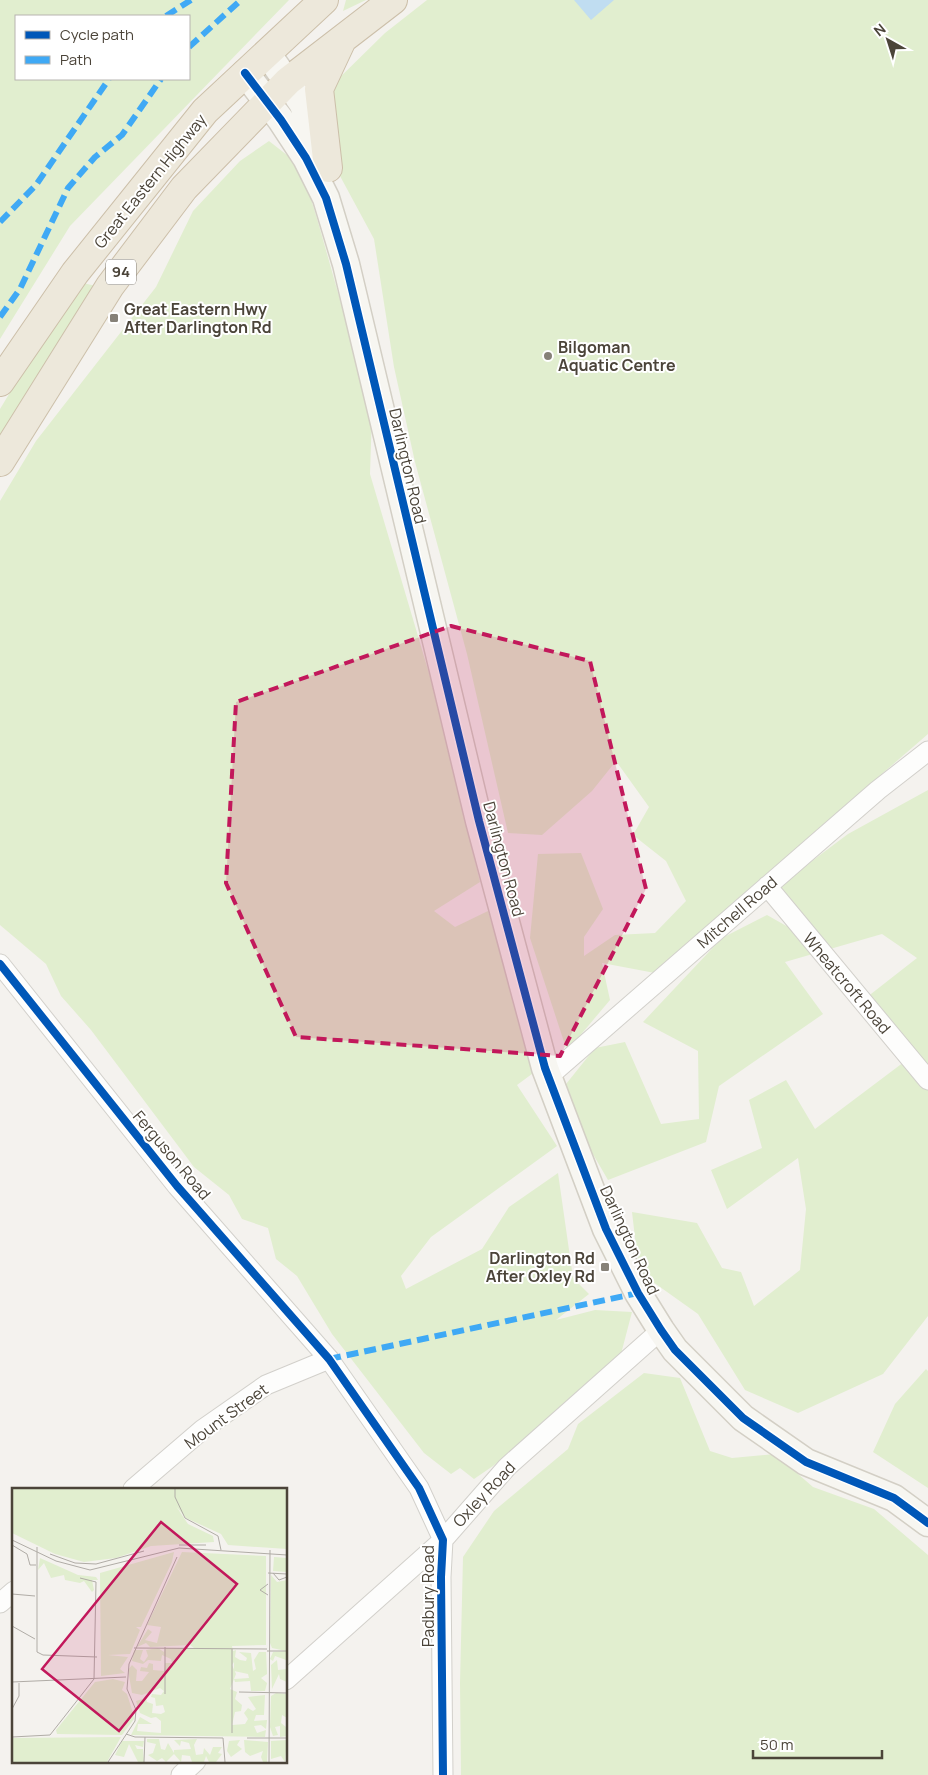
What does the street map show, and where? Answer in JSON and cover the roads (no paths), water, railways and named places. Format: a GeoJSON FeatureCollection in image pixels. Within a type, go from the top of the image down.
{"type":"FeatureCollection","features":[{"type":"Feature","properties":{"kind":"highway","name":"Great Eastern Highway"},"geometry":{"type":"LineString","coordinates":[[0,382],[75,273],[205,111],[324,0]]}},
{"type":"Feature","properties":{"kind":"highway","name":"Great Eastern Highway"},"geometry":{"type":"LineString","coordinates":[[0,462],[116,278],[184,188],[288,81],[393,0]]}},
{"type":"Feature","properties":{"kind":"highway"},"geometry":{"type":"LineString","coordinates":[[328,168],[319,89],[342,38]]}},
{"type":"Feature","properties":{"kind":"street","name":"Darlington Road"},"geometry":{"type":"LineString","coordinates":[[267,53],[288,81],[315,129],[328,168],[326,198]]}},
{"type":"Feature","properties":{"kind":"street","name":"Darlington Road"},"geometry":{"type":"LineString","coordinates":[[245,73],[267,101],[306,158],[326,198],[348,273],[479,821],[548,1077],[606,1229],[638,1293],[675,1350],[742,1418],[806,1462],[894,1498],[928,1523]]}},
{"type":"Feature","properties":{"kind":"street","name":"Mitchell Road"},"geometry":{"type":"LineString","coordinates":[[548,1077],[878,790],[928,751]]}},
{"type":"Feature","properties":{"kind":"street","name":"Wheatcroft Road"},"geometry":{"type":"LineString","coordinates":[[767,886],[928,1080]]}},
{"type":"Feature","properties":{"kind":"street","name":"Ferguson Road"},"geometry":{"type":"LineString","coordinates":[[0,964],[177,1186],[329,1359]]}},
{"type":"Feature","properties":{"kind":"street","name":"Oxley Road"},"geometry":{"type":"LineString","coordinates":[[288,1678],[442,1540],[507,1467],[661,1330]]}},
{"type":"Feature","properties":{"kind":"street","name":"Mount Street"},"geometry":{"type":"LineString","coordinates":[[134,1488],[203,1429],[266,1385],[329,1359]]}},
{"type":"Feature","properties":{"kind":"street","name":"Padbury Road"},"geometry":{"type":"LineString","coordinates":[[329,1359],[419,1488],[442,1540],[443,1775]]}},
{"type":"Feature","properties":{"kind":"street"},"geometry":{"type":"LineString","coordinates":[[0,1603],[12,1593]]}},
{"type":"Feature","properties":{"kind":"street"},"geometry":{"type":"LineString","coordinates":[[180,1775],[195,1762]]}},
{"type":"Feature","properties":{"kind":"water"},"geometry":{"type":"Polygon","coordinates":[[[574,0],[614,0],[591,20],[574,0]]]}},
{"type":"Feature","properties":{"kind":"place","name":"Great Eastern Hwy After Darlington Rd"},"geometry":{"type":"Point","coordinates":[114,318]}},
{"type":"Feature","properties":{"kind":"place","name":"Bilgoman Aquatic Centre"},"geometry":{"type":"Point","coordinates":[548,356]}},
{"type":"Feature","properties":{"kind":"place","name":"Darlington Rd After Oxley Rd"},"geometry":{"type":"Point","coordinates":[605,1267]}}]}
